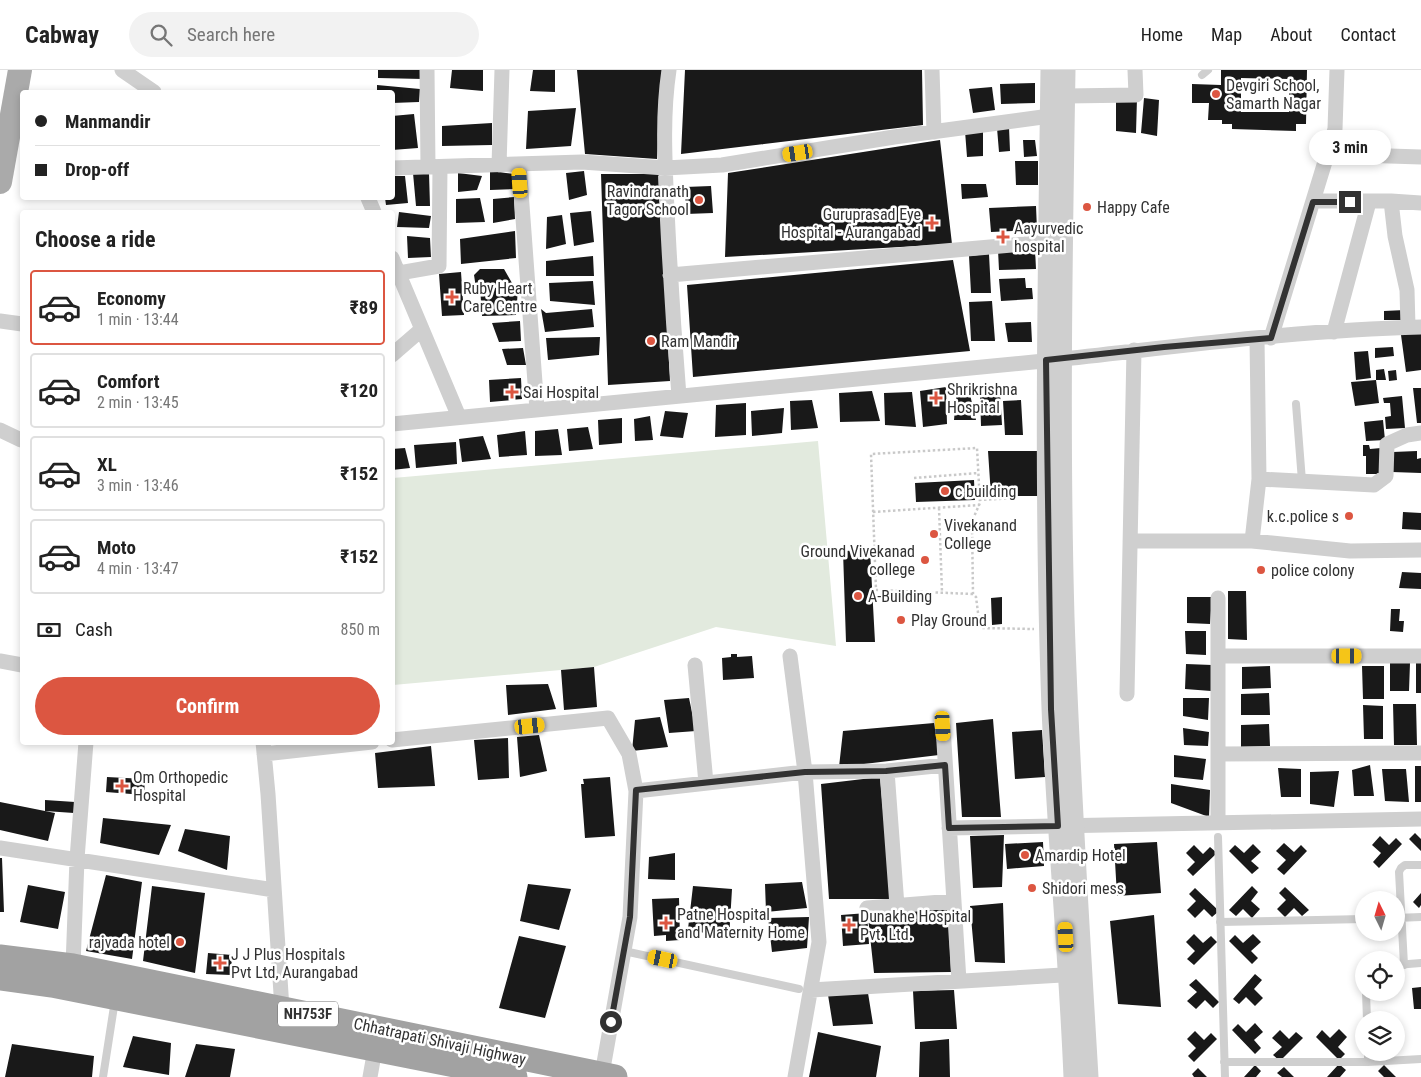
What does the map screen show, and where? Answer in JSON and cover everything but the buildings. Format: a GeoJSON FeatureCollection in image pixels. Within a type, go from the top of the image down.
{"type":"FeatureCollection","features":[{"type":"Feature","properties":{"kind":"highway","name":"Chhatrapati Shivaji Highway"},"geometry":{"type":"LineString","coordinates":[[0,957],[73,966],[608,1076]]}},
{"type":"Feature","properties":{"kind":"highway","name":"Chhatrapati Shivaji Highway"},"geometry":{"type":"LineString","coordinates":[[0,978],[52,985],[515,1077]]}},
{"type":"Feature","properties":{"kind":"main road"},"geometry":{"type":"LineString","coordinates":[[0,182],[20,70]]}},
{"type":"Feature","properties":{"kind":"street"},"geometry":{"type":"LineString","coordinates":[[122,70],[151,90]]}},
{"type":"Feature","properties":{"kind":"street"},"geometry":{"type":"LineString","coordinates":[[399,273],[439,266],[427,70]]}},
{"type":"Feature","properties":{"kind":"street"},"geometry":{"type":"LineString","coordinates":[[499,165],[502,70]]}},
{"type":"Feature","properties":{"kind":"street"},"geometry":{"type":"LineString","coordinates":[[669,70],[665,93],[665,168],[670,274],[679,396]]}},
{"type":"Feature","properties":{"kind":"street"},"geometry":{"type":"LineString","coordinates":[[932,70],[934,132]]}},
{"type":"Feature","properties":{"kind":"street"},"geometry":{"type":"LineString","coordinates":[[1050,70],[1047,242],[1062,456],[1066,826]]}},
{"type":"Feature","properties":{"kind":"street"},"geometry":{"type":"LineString","coordinates":[[1066,70],[1054,360],[1049,629],[1051,709],[1066,826],[1076,974],[1089,1077]]}},
{"type":"Feature","properties":{"kind":"street"},"geometry":{"type":"LineString","coordinates":[[1066,96],[1136,95],[1135,70]]}},
{"type":"Feature","properties":{"kind":"street"},"geometry":{"type":"LineString","coordinates":[[1252,541],[1259,479],[1264,338],[1313,202],[1335,128],[1337,70]]}},
{"type":"Feature","properties":{"kind":"street"},"geometry":{"type":"LineString","coordinates":[[395,168],[582,162],[665,168],[722,165],[1050,116]]}},
{"type":"Feature","properties":{"kind":"street"},"geometry":{"type":"LineString","coordinates":[[1327,154],[1421,157]]}},
{"type":"Feature","properties":{"kind":"street"},"geometry":{"type":"LineString","coordinates":[[519,164],[536,410]]}},
{"type":"Feature","properties":{"kind":"street"},"geometry":{"type":"LineString","coordinates":[[1313,202],[1421,203]]}},
{"type":"Feature","properties":{"kind":"street"},"geometry":{"type":"LineString","coordinates":[[1334,332],[1369,202]]}},
{"type":"Feature","properties":{"kind":"street"},"geometry":{"type":"LineString","coordinates":[[395,424],[1054,360],[1134,350],[1334,332],[1415,327],[1395,236],[1391,202]]}},
{"type":"Feature","properties":{"kind":"street"},"geometry":{"type":"LineString","coordinates":[[670,274],[1047,242]]}},
{"type":"Feature","properties":{"kind":"street"},"geometry":{"type":"LineString","coordinates":[[395,264],[459,417]]}},
{"type":"Feature","properties":{"kind":"street"},"geometry":{"type":"LineString","coordinates":[[0,321],[20,324]]}},
{"type":"Feature","properties":{"kind":"street"},"geometry":{"type":"LineString","coordinates":[[395,352],[422,329]]}},
{"type":"Feature","properties":{"kind":"street"},"geometry":{"type":"LineString","coordinates":[[1127,694],[1134,350]]}},
{"type":"Feature","properties":{"kind":"street"},"geometry":{"type":"LineString","coordinates":[[0,430],[20,439]]}},
{"type":"Feature","properties":{"kind":"street"},"geometry":{"type":"LineString","coordinates":[[1259,479],[1374,485],[1386,476],[1387,444],[1407,435],[1421,433]]}},
{"type":"Feature","properties":{"kind":"street"},"geometry":{"type":"LineString","coordinates":[[0,439],[20,440]]}},
{"type":"Feature","properties":{"kind":"street"},"geometry":{"type":"LineString","coordinates":[[1130,540],[1252,541],[1350,551],[1421,550]]}},
{"type":"Feature","properties":{"kind":"street"},"geometry":{"type":"LineString","coordinates":[[1218,598],[1218,830]]}},
{"type":"Feature","properties":{"kind":"street"},"geometry":{"type":"LineString","coordinates":[[790,656],[805,772],[819,942],[805,989],[795,1077]]}},
{"type":"Feature","properties":{"kind":"street"},"geometry":{"type":"LineString","coordinates":[[1219,656],[1421,656]]}},
{"type":"Feature","properties":{"kind":"street"},"geometry":{"type":"LineString","coordinates":[[0,661],[20,665]]}},
{"type":"Feature","properties":{"kind":"street"},"geometry":{"type":"LineString","coordinates":[[695,665],[706,783]]}},
{"type":"Feature","properties":{"kind":"street"},"geometry":{"type":"LineString","coordinates":[[395,740],[608,718],[629,754],[636,790],[630,917],[608,1076]]}},
{"type":"Feature","properties":{"kind":"street"},"geometry":{"type":"LineString","coordinates":[[943,726],[959,981]]}},
{"type":"Feature","properties":{"kind":"street"},"geometry":{"type":"LineString","coordinates":[[73,966],[76,859],[86,745]]}},
{"type":"Feature","properties":{"kind":"street"},"geometry":{"type":"LineString","coordinates":[[282,1009],[264,748],[318,745]]}},
{"type":"Feature","properties":{"kind":"street"},"geometry":{"type":"LineString","coordinates":[[1218,754],[1421,753]]}},
{"type":"Feature","properties":{"kind":"street"},"geometry":{"type":"LineString","coordinates":[[636,790],[805,772],[886,771],[945,765]]}},
{"type":"Feature","properties":{"kind":"street"},"geometry":{"type":"LineString","coordinates":[[886,771],[897,906]]}},
{"type":"Feature","properties":{"kind":"street"},"geometry":{"type":"LineString","coordinates":[[949,828],[1066,826],[1218,830],[1421,819]]}},
{"type":"Feature","properties":{"kind":"street"},"geometry":{"type":"LineString","coordinates":[[0,848],[274,890]]}},
{"type":"Feature","properties":{"kind":"street"},"geometry":{"type":"LineString","coordinates":[[868,908],[954,901]]}},
{"type":"Feature","properties":{"kind":"street"},"geometry":{"type":"LineString","coordinates":[[805,989],[1076,974]]}},
{"type":"Feature","properties":{"kind":"street"},"geometry":{"type":"LineString","coordinates":[[1073,1077],[1076,974]]}},
{"type":"Feature","properties":{"kind":"street"},"geometry":{"type":"LineString","coordinates":[[370,1077],[375,1050]]}},
{"type":"Feature","properties":{"kind":"lane"},"geometry":{"type":"LineString","coordinates":[[1296,404],[1302,481]]}},
{"type":"Feature","properties":{"kind":"lane"},"geometry":{"type":"LineString","coordinates":[[1218,830],[1225,1077]]}},
{"type":"Feature","properties":{"kind":"lane"},"geometry":{"type":"LineString","coordinates":[[1400,891],[1401,868],[1405,865],[1421,864]]}},
{"type":"Feature","properties":{"kind":"lane"},"geometry":{"type":"LineString","coordinates":[[1405,918],[1421,917]]}},
{"type":"Feature","properties":{"kind":"lane"},"geometry":{"type":"LineString","coordinates":[[1220,922],[1355,919]]}},
{"type":"Feature","properties":{"kind":"lane"},"geometry":{"type":"LineString","coordinates":[[624,951],[805,989]]}},
{"type":"Feature","properties":{"kind":"lane"},"geometry":{"type":"LineString","coordinates":[[1405,965],[1421,963]]}},
{"type":"Feature","properties":{"kind":"lane"},"geometry":{"type":"LineString","coordinates":[[103,1077],[115,998]]}},
{"type":"Feature","properties":{"kind":"lane"},"geometry":{"type":"LineString","coordinates":[[1224,1062],[1421,1060]]}},
{"type":"Feature","properties":{"kind":"path"},"geometry":{"type":"LineString","coordinates":[[973,594],[876,590],[871,454],[977,448],[980,500],[972,521],[973,594],[976,596],[980,628],[1049,629]]}},
{"type":"Feature","properties":{"kind":"path"},"geometry":{"type":"LineString","coordinates":[[914,478],[978,473]]}},
{"type":"Feature","properties":{"kind":"path"},"geometry":{"type":"LineString","coordinates":[[980,500],[1016,498]]}},
{"type":"Feature","properties":{"kind":"path"},"geometry":{"type":"LineString","coordinates":[[874,512],[979,505]]}},
{"type":"Feature","properties":{"kind":"path"},"geometry":{"type":"LineString","coordinates":[[939,508],[942,592]]}},
{"type":"Feature","properties":{"kind":"shaded area"},"geometry":{"type":"Polygon","coordinates":[[[818,441],[836,646],[716,627],[594,667],[395,685],[395,478],[818,441]]]}},
{"type":"Feature","properties":{"kind":"place","name":"Devgiri School, Samarth Nagar"},"geometry":{"type":"Point","coordinates":[1216,94]}},
{"type":"Feature","properties":{"kind":"place","name":"Ravindranath Tagor School"},"geometry":{"type":"Point","coordinates":[699,200]}},
{"type":"Feature","properties":{"kind":"place","name":"Happy Cafe"},"geometry":{"type":"Point","coordinates":[1087,207]}},
{"type":"Feature","properties":{"kind":"place","name":"Guruprasad Eye Hospital - Aurangabad"},"geometry":{"type":"Point","coordinates":[932,223]}},
{"type":"Feature","properties":{"kind":"place","name":"Aayurvedic hospital"},"geometry":{"type":"Point","coordinates":[1003,237]}},
{"type":"Feature","properties":{"kind":"place","name":"Ruby Heart Care Centre"},"geometry":{"type":"Point","coordinates":[452,297]}},
{"type":"Feature","properties":{"kind":"place","name":"Ram Mandir"},"geometry":{"type":"Point","coordinates":[651,341]}},
{"type":"Feature","properties":{"kind":"place","name":"Sai Hospital"},"geometry":{"type":"Point","coordinates":[512,392]}},
{"type":"Feature","properties":{"kind":"place","name":"Shrikrishna Hospital"},"geometry":{"type":"Point","coordinates":[936,398]}},
{"type":"Feature","properties":{"kind":"place","name":"c building"},"geometry":{"type":"Point","coordinates":[945,491]}},
{"type":"Feature","properties":{"kind":"place","name":"k.c.police s"},"geometry":{"type":"Point","coordinates":[1349,516]}},
{"type":"Feature","properties":{"kind":"place","name":"Vivekanand College"},"geometry":{"type":"Point","coordinates":[934,534]}},
{"type":"Feature","properties":{"kind":"place","name":"Ground Vivekanad college"},"geometry":{"type":"Point","coordinates":[925,560]}},
{"type":"Feature","properties":{"kind":"place","name":"police colony"},"geometry":{"type":"Point","coordinates":[1261,570]}},
{"type":"Feature","properties":{"kind":"place","name":"A-Building"},"geometry":{"type":"Point","coordinates":[858,596]}},
{"type":"Feature","properties":{"kind":"place","name":"Play Ground"},"geometry":{"type":"Point","coordinates":[901,620]}},
{"type":"Feature","properties":{"kind":"place","name":"Om Orthopedic Hospital"},"geometry":{"type":"Point","coordinates":[122,786]}},
{"type":"Feature","properties":{"kind":"place","name":"Amardip Hotel"},"geometry":{"type":"Point","coordinates":[1025,855]}},
{"type":"Feature","properties":{"kind":"place","name":"Shidori mess"},"geometry":{"type":"Point","coordinates":[1032,888]}},
{"type":"Feature","properties":{"kind":"place","name":"Patne Hospital and Maternity Home"},"geometry":{"type":"Point","coordinates":[666,923]}},
{"type":"Feature","properties":{"kind":"place","name":"Dunakhe Hospital Pvt. Ltd."},"geometry":{"type":"Point","coordinates":[849,925]}},
{"type":"Feature","properties":{"kind":"place","name":"rajvada hotel"},"geometry":{"type":"Point","coordinates":[180,942]}},
{"type":"Feature","properties":{"kind":"place","name":"J J Plus Hospitals Pvt Ltd, Aurangabad"},"geometry":{"type":"Point","coordinates":[220,963]}},
{"type":"Feature","properties":{"kind":"route"},"geometry":{"type":"LineString","coordinates":[[611,1022],[630,917],[636,790],[805,772],[886,771],[945,765],[949,828],[1058,826],[1051,709],[1046,360],[1271,338],[1313,202],[1350,202]]}}]}
